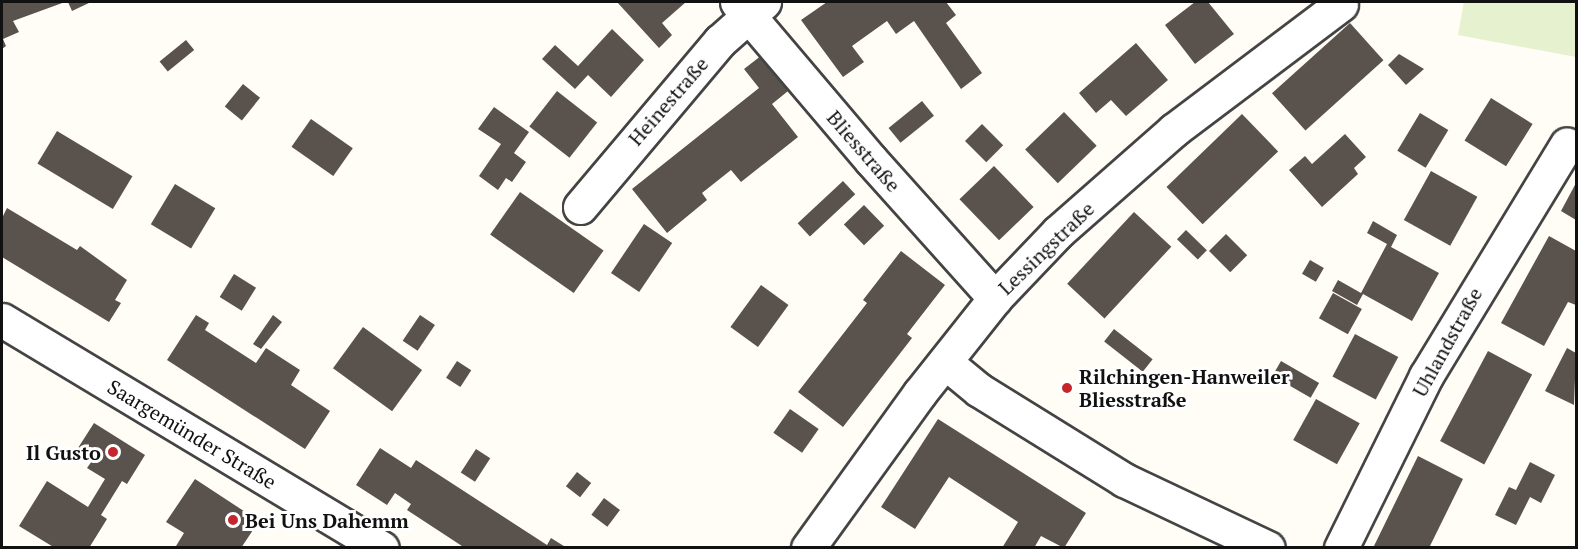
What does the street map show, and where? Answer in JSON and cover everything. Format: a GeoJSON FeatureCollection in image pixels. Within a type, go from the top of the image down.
{"type":"FeatureCollection","features":[{"type":"Feature","properties":{"kind":"street","name":"Lessingstraße"},"geometry":{"type":"LineString","coordinates":[[808,548],[995,298],[1058,232],[1174,130],[1341,4]]}},
{"type":"Feature","properties":{"kind":"street","name":"Bliesstraße"},"geometry":{"type":"LineString","coordinates":[[750,6],[995,298]]}},
{"type":"Feature","properties":{"kind":"street","name":"Heinestraße"},"geometry":{"type":"LineString","coordinates":[[580,207],[648,122],[750,6]]}},
{"type":"Feature","properties":{"kind":"street","name":"Uhlandstraße"},"geometry":{"type":"LineString","coordinates":[[1341,548],[1432,366],[1567,144]]}},
{"type":"Feature","properties":{"kind":"street","name":"Saargemünder Straße"},"geometry":{"type":"LineString","coordinates":[[2,320],[382,548]]}},
{"type":"Feature","properties":{"kind":"street"},"geometry":{"type":"LineString","coordinates":[[945,362],[979,390],[1124,480],[1268,548]]}},
{"type":"Feature","properties":{"kind":"green space"},"geometry":{"type":"Polygon","coordinates":[[[1464,2],[1576,2],[1576,57],[1458,35],[1464,2]]]}},
{"type":"Feature","properties":{"kind":"building"},"geometry":{"type":"Polygon","coordinates":[[[2,2],[65,2],[13,21],[19,32],[3,39],[6,46],[2,49],[2,2]]]}},
{"type":"Feature","properties":{"kind":"building"},"geometry":{"type":"Polygon","coordinates":[[[68,2],[91,2],[72,11],[68,2]]]}},
{"type":"Feature","properties":{"kind":"building"},"geometry":{"type":"Polygon","coordinates":[[[617,2],[686,2],[662,23],[672,35],[659,48],[617,2]]]}},
{"type":"Feature","properties":{"kind":"building"},"geometry":{"type":"Polygon","coordinates":[[[827,2],[946,2],[956,15],[946,23],[982,73],[961,89],[914,21],[896,34],[887,21],[852,46],[864,62],[843,77],[801,20],[827,2]]]}},
{"type":"Feature","properties":{"kind":"building"},"geometry":{"type":"Polygon","coordinates":[[[1195,2],[1208,2],[1234,34],[1195,64],[1165,25],[1195,2]]]}},
{"type":"Feature","properties":{"kind":"building"},"geometry":{"type":"Polygon","coordinates":[[[1350,23],[1383,60],[1305,130],[1272,93],[1350,23]]]}},
{"type":"Feature","properties":{"kind":"building"},"geometry":{"type":"Polygon","coordinates":[[[612,29],[644,60],[611,97],[588,75],[575,89],[542,59],[555,45],[578,66],[612,29]]]}},
{"type":"Feature","properties":{"kind":"building"},"geometry":{"type":"Polygon","coordinates":[[[186,40],[194,50],[168,71],[160,61],[186,40]]]}},
{"type":"Feature","properties":{"kind":"building"},"geometry":{"type":"Polygon","coordinates":[[[1136,43],[1168,80],[1126,116],[1111,100],[1096,113],[1079,93],[1136,43]]]}},
{"type":"Feature","properties":{"kind":"building"},"geometry":{"type":"Polygon","coordinates":[[[766,52],[793,87],[772,104],[798,137],[741,182],[731,170],[702,193],[707,200],[667,233],[632,189],[759,88],[744,69],[766,52]]]}},
{"type":"Feature","properties":{"kind":"building"},"geometry":{"type":"Polygon","coordinates":[[[1399,54],[1424,69],[1406,85],[1388,65],[1399,54]]]}},
{"type":"Feature","properties":{"kind":"building"},"geometry":{"type":"Polygon","coordinates":[[[243,84],[260,98],[242,120],[225,107],[243,84]]]}},
{"type":"Feature","properties":{"kind":"building"},"geometry":{"type":"Polygon","coordinates":[[[557,91],[597,122],[569,158],[529,126],[557,91]]]}},
{"type":"Feature","properties":{"kind":"building"},"geometry":{"type":"Polygon","coordinates":[[[1491,98],[1533,124],[1506,166],[1465,140],[1491,98]]]}},
{"type":"Feature","properties":{"kind":"building"},"geometry":{"type":"Polygon","coordinates":[[[922,101],[934,116],[901,143],[889,128],[922,101]]]}},
{"type":"Feature","properties":{"kind":"building"},"geometry":{"type":"Polygon","coordinates":[[[494,107],[529,132],[514,153],[526,162],[512,182],[506,178],[498,190],[479,176],[501,144],[478,129],[494,107]]]}},
{"type":"Feature","properties":{"kind":"building"},"geometry":{"type":"Polygon","coordinates":[[[1064,112],[1097,146],[1058,183],[1025,150],[1064,112]]]}},
{"type":"Feature","properties":{"kind":"building"},"geometry":{"type":"Polygon","coordinates":[[[1420,113],[1448,130],[1426,168],[1397,151],[1420,113]]]}},
{"type":"Feature","properties":{"kind":"building"},"geometry":{"type":"Polygon","coordinates":[[[1242,114],[1278,151],[1203,224],[1166,187],[1242,114]]]}},
{"type":"Feature","properties":{"kind":"building"},"geometry":{"type":"Polygon","coordinates":[[[311,119],[353,148],[333,176],[291,147],[311,119]]]}},
{"type":"Feature","properties":{"kind":"building"},"geometry":{"type":"Polygon","coordinates":[[[982,124],[1003,145],[986,162],[965,141],[982,124]]]}},
{"type":"Feature","properties":{"kind":"building"},"geometry":{"type":"Polygon","coordinates":[[[57,131],[132,176],[113,209],[37,164],[57,131]]]}},
{"type":"Feature","properties":{"kind":"building"},"geometry":{"type":"Polygon","coordinates":[[[1345,134],[1366,157],[1354,168],[1358,174],[1322,207],[1289,170],[1305,156],[1312,164],[1345,134]]]}},
{"type":"Feature","properties":{"kind":"building"},"geometry":{"type":"Polygon","coordinates":[[[994,166],[1034,207],[999,240],[959,199],[994,166]]]}},
{"type":"Feature","properties":{"kind":"building"},"geometry":{"type":"Polygon","coordinates":[[[1431,171],[1477,197],[1450,246],[1404,220],[1431,171]]]}},
{"type":"Feature","properties":{"kind":"building"},"geometry":{"type":"Polygon","coordinates":[[[843,181],[855,194],[810,236],[798,223],[843,181]]]}},
{"type":"Feature","properties":{"kind":"building"},"geometry":{"type":"Polygon","coordinates":[[[1576,183],[1576,220],[1561,211],[1576,183]]]}},
{"type":"Feature","properties":{"kind":"building"},"geometry":{"type":"Polygon","coordinates":[[[175,184],[215,208],[191,248],[151,224],[175,184]]]}},
{"type":"Feature","properties":{"kind":"building"},"geometry":{"type":"Polygon","coordinates":[[[520,192],[604,251],[574,293],[490,235],[520,192]]]}},
{"type":"Feature","properties":{"kind":"building"},"geometry":{"type":"Polygon","coordinates":[[[864,205],[884,226],[864,245],[844,224],[864,205]]]}},
{"type":"Feature","properties":{"kind":"building"},"geometry":{"type":"Polygon","coordinates":[[[7,208],[77,250],[80,246],[127,280],[115,300],[121,303],[109,322],[2,257],[2,218],[7,208]]]}},
{"type":"Feature","properties":{"kind":"building"},"geometry":{"type":"Polygon","coordinates":[[[1134,212],[1171,247],[1104,318],[1067,284],[1134,212]]]}},
{"type":"Feature","properties":{"kind":"building"},"geometry":{"type":"Polygon","coordinates":[[[1373,221],[1397,235],[1391,247],[1439,273],[1412,321],[1363,294],[1357,305],[1332,291],[1338,280],[1361,293],[1387,244],[1367,233],[1373,221]]]}},
{"type":"Feature","properties":{"kind":"building"},"geometry":{"type":"Polygon","coordinates":[[[644,224],[672,243],[639,292],[611,273],[644,224]]]}},
{"type":"Feature","properties":{"kind":"building"},"geometry":{"type":"Polygon","coordinates":[[[1186,230],[1207,250],[1198,259],[1177,239],[1186,230]]]}},
{"type":"Feature","properties":{"kind":"building"},"geometry":{"type":"Polygon","coordinates":[[[1226,234],[1247,255],[1230,272],[1209,251],[1226,234]]]}},
{"type":"Feature","properties":{"kind":"building"},"geometry":{"type":"Polygon","coordinates":[[[1549,236],[1576,251],[1576,305],[1568,302],[1544,346],[1501,323],[1549,236]]]}},
{"type":"Feature","properties":{"kind":"building"},"geometry":{"type":"Polygon","coordinates":[[[901,251],[945,285],[907,334],[912,338],[843,427],[798,392],[867,303],[863,300],[901,251]]]}},
{"type":"Feature","properties":{"kind":"building"},"geometry":{"type":"Polygon","coordinates":[[[1310,260],[1324,268],[1316,282],[1302,274],[1310,260]]]}},
{"type":"Feature","properties":{"kind":"building"},"geometry":{"type":"Polygon","coordinates":[[[234,274],[256,288],[242,311],[220,297],[234,274]]]}},
{"type":"Feature","properties":{"kind":"building"},"geometry":{"type":"Polygon","coordinates":[[[761,285],[789,305],[758,347],[730,327],[761,285]]]}},
{"type":"Feature","properties":{"kind":"building"},"geometry":{"type":"Polygon","coordinates":[[[1333,293],[1362,309],[1348,334],[1319,318],[1333,293]]]}},
{"type":"Feature","properties":{"kind":"building"},"geometry":{"type":"Polygon","coordinates":[[[196,315],[209,323],[205,330],[256,363],[266,348],[300,370],[291,385],[330,411],[305,449],[167,360],[196,315]]]}},
{"type":"Feature","properties":{"kind":"building"},"geometry":{"type":"Polygon","coordinates":[[[273,315],[282,322],[261,349],[253,344],[273,315]]]}},
{"type":"Feature","properties":{"kind":"building"},"geometry":{"type":"Polygon","coordinates":[[[420,315],[435,325],[418,351],[403,341],[420,315]]]}},
{"type":"Feature","properties":{"kind":"building"},"geometry":{"type":"Polygon","coordinates":[[[363,327],[422,370],[392,411],[333,368],[363,327]]]}},
{"type":"Feature","properties":{"kind":"building"},"geometry":{"type":"Polygon","coordinates":[[[1114,329],[1153,359],[1143,372],[1104,342],[1114,329]]]}},
{"type":"Feature","properties":{"kind":"building"},"geometry":{"type":"Polygon","coordinates":[[[1355,334],[1398,357],[1376,399],[1332,376],[1355,334]]]}},
{"type":"Feature","properties":{"kind":"building"},"geometry":{"type":"Polygon","coordinates":[[[1567,348],[1576,353],[1574,405],[1545,391],[1567,348]]]}},
{"type":"Feature","properties":{"kind":"building"},"geometry":{"type":"Polygon","coordinates":[[[1488,351],[1532,374],[1484,465],[1440,441],[1488,351]]]}},
{"type":"Feature","properties":{"kind":"building"},"geometry":{"type":"Polygon","coordinates":[[[457,361],[471,370],[460,387],[446,378],[457,361]]]}},
{"type":"Feature","properties":{"kind":"building"},"geometry":{"type":"Polygon","coordinates":[[[1281,361],[1319,383],[1311,398],[1272,376],[1281,361]]]}},
{"type":"Feature","properties":{"kind":"building"},"geometry":{"type":"Polygon","coordinates":[[[1316,399],[1360,423],[1337,464],[1293,440],[1316,399]]]}},
{"type":"Feature","properties":{"kind":"building"},"geometry":{"type":"Polygon","coordinates":[[[790,409],[819,429],[802,453],[773,433],[790,409]]]}},
{"type":"Feature","properties":{"kind":"building"},"geometry":{"type":"Polygon","coordinates":[[[938,419],[1086,513],[1064,548],[1041,536],[1034,548],[1002,548],[1018,522],[949,477],[915,529],[881,507],[938,419]]]}},
{"type":"Feature","properties":{"kind":"building"},"geometry":{"type":"Polygon","coordinates":[[[94,423],[145,455],[127,484],[122,481],[101,515],[107,519],[89,548],[55,548],[19,526],[47,481],[88,507],[105,479],[87,468],[94,458],[78,448],[94,423]]]}},
{"type":"Feature","properties":{"kind":"building"},"geometry":{"type":"Polygon","coordinates":[[[380,448],[411,468],[416,460],[547,545],[551,538],[567,548],[465,548],[407,510],[411,504],[395,493],[387,505],[356,485],[380,448]]]}},
{"type":"Feature","properties":{"kind":"building"},"geometry":{"type":"Polygon","coordinates":[[[476,449],[490,458],[475,482],[461,472],[476,449]]]}},
{"type":"Feature","properties":{"kind":"building"},"geometry":{"type":"Polygon","coordinates":[[[1418,456],[1463,479],[1429,548],[1373,548],[1418,456]]]}},
{"type":"Feature","properties":{"kind":"building"},"geometry":{"type":"Polygon","coordinates":[[[1530,462],[1555,475],[1541,503],[1530,497],[1516,525],[1495,515],[1509,487],[1516,490],[1530,462]]]}},
{"type":"Feature","properties":{"kind":"building"},"geometry":{"type":"Polygon","coordinates":[[[577,472],[591,483],[580,497],[566,486],[577,472]]]}},
{"type":"Feature","properties":{"kind":"building"},"geometry":{"type":"Polygon","coordinates":[[[195,479],[259,521],[241,548],[176,546],[184,533],[166,522],[195,479]]]}},
{"type":"Feature","properties":{"kind":"building"},"geometry":{"type":"Polygon","coordinates":[[[604,498],[620,510],[607,527],[591,515],[604,498]]]}},
{"type":"Feature","properties":{"kind":"place","name":"Rilchingen-Hanweiler Bliesstraße"},"geometry":{"type":"Point","coordinates":[1067,388]}},
{"type":"Feature","properties":{"kind":"place","name":"Il Gusto"},"geometry":{"type":"Point","coordinates":[113,452]}},
{"type":"Feature","properties":{"kind":"place","name":"Bei Uns Dahemm"},"geometry":{"type":"Point","coordinates":[233,520]}}]}
